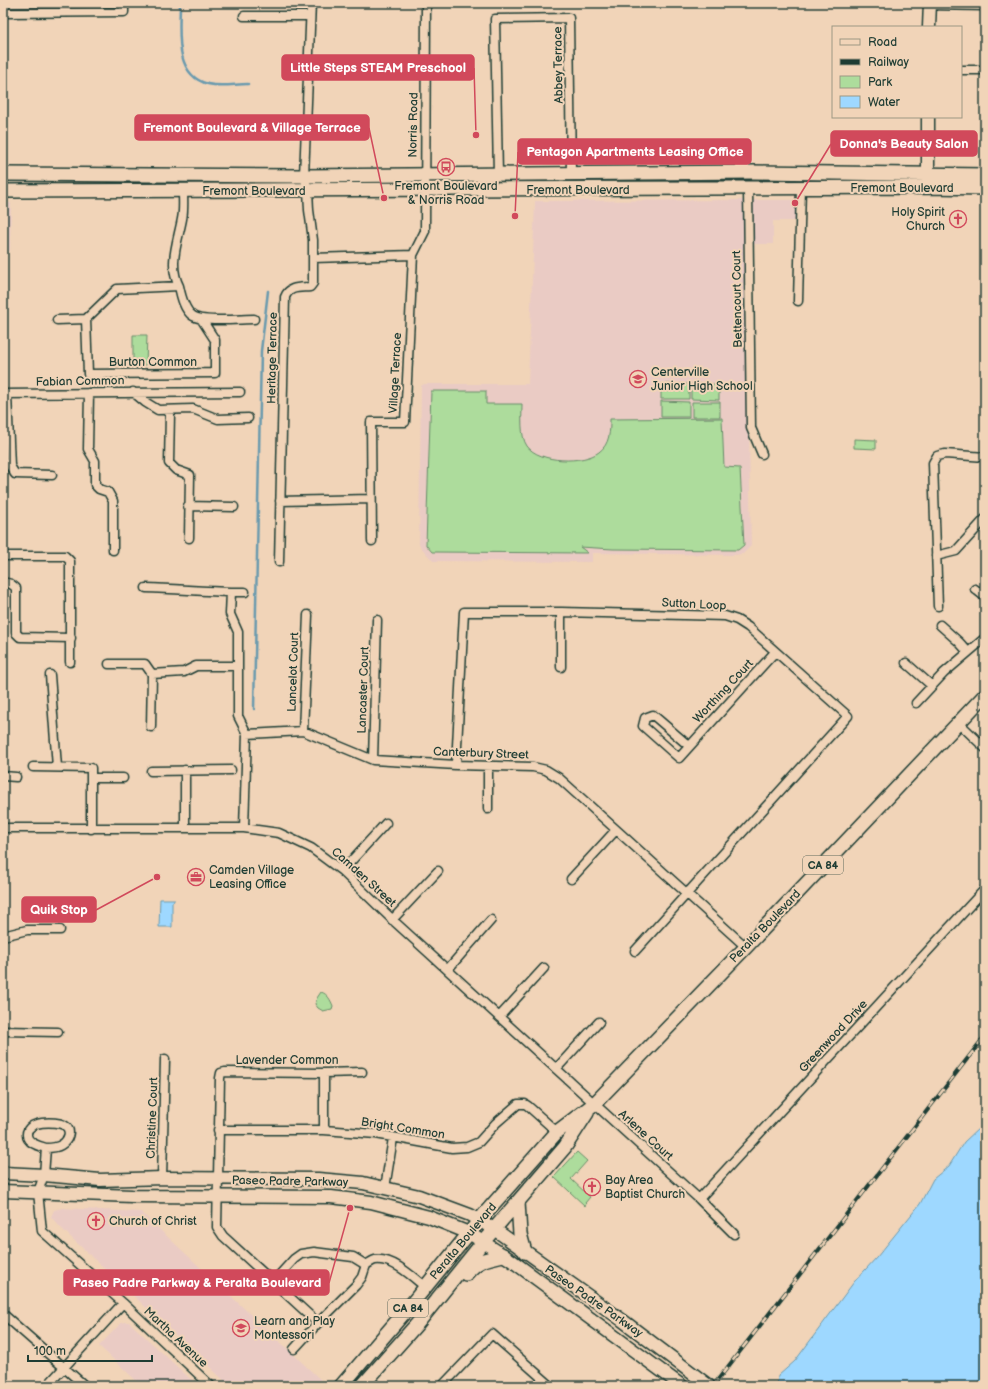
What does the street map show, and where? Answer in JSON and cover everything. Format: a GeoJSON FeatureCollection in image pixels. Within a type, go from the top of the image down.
{"type":"FeatureCollection","features":[{"type":"Feature","properties":{"kind":"main road"},"geometry":{"type":"LineString","coordinates":[[929,4],[929,26]]}},
{"type":"Feature","properties":{"kind":"main road"},"geometry":{"type":"LineString","coordinates":[[928,118],[928,180]]}},
{"type":"Feature","properties":{"kind":"main road","name":"Fremont Boulevard"},"geometry":{"type":"LineString","coordinates":[[3,174],[424,176],[753,172],[928,180],[985,188]]}},
{"type":"Feature","properties":{"kind":"main road","name":"Fremont Boulevard"},"geometry":{"type":"LineString","coordinates":[[3,191],[748,189],[801,188],[985,175]]}},
{"type":"Feature","properties":{"kind":"main road","name":"Peralta Boulevard"},"geometry":{"type":"LineString","coordinates":[[341,1386],[426,1287],[479,1221],[557,1132],[594,1104],[746,947],[985,695]]}},
{"type":"Feature","properties":{"kind":"main road","name":"Peralta Boulevard"},"geometry":{"type":"LineString","coordinates":[[362,1386],[565,1147],[594,1104]]}},
{"type":"Feature","properties":{"kind":"main road","name":"Paseo Padre Parkway"},"geometry":{"type":"LineString","coordinates":[[3,1173],[100,1180],[162,1178],[318,1179],[343,1181],[385,1188],[431,1200],[470,1216],[494,1229],[622,1320],[709,1386]]}},
{"type":"Feature","properties":{"kind":"main road","name":"Paseo Padre Parkway"},"geometry":{"type":"LineString","coordinates":[[3,1191],[102,1196],[306,1196],[351,1199],[399,1208],[429,1216],[469,1233],[503,1255],[682,1386]]}},
{"type":"Feature","properties":{"kind":"main road"},"geometry":{"type":"LineString","coordinates":[[518,1202],[520,1234],[525,1252]]}},
{"type":"Feature","properties":{"kind":"main road"},"geometry":{"type":"LineString","coordinates":[[434,1302],[447,1298],[474,1264],[487,1258],[503,1255]]}},
{"type":"Feature","properties":{"kind":"street"},"geometry":{"type":"LineString","coordinates":[[3,13],[124,12],[124,3]]}},
{"type":"Feature","properties":{"kind":"street","name":"Heritage Terrace"},"geometry":{"type":"LineString","coordinates":[[280,562],[285,297],[287,292],[291,289],[310,287],[313,283],[313,240],[308,190],[304,176],[311,3]]}},
{"type":"Feature","properties":{"kind":"street","name":"Norris Road"},"geometry":{"type":"LineString","coordinates":[[424,176],[426,3]]}},
{"type":"Feature","properties":{"kind":"street"},"geometry":{"type":"LineString","coordinates":[[929,4],[985,6]]}},
{"type":"Feature","properties":{"kind":"street"},"geometry":{"type":"LineString","coordinates":[[244,16],[310,16]]}},
{"type":"Feature","properties":{"kind":"street","name":"Abbey Terrace"},"geometry":{"type":"LineString","coordinates":[[498,175],[495,19],[570,18],[571,174]]}},
{"type":"Feature","properties":{"kind":"street"},"geometry":{"type":"LineString","coordinates":[[962,70],[985,70]]}},
{"type":"Feature","properties":{"kind":"street","name":"Village Terrace"},"geometry":{"type":"LineString","coordinates":[[372,541],[371,422],[405,422],[413,255],[425,231],[424,176]]}},
{"type":"Feature","properties":{"kind":"street"},"geometry":{"type":"LineString","coordinates":[[798,301],[801,188]]}},
{"type":"Feature","properties":{"kind":"street","name":"Bettencourt Court"},"geometry":{"type":"LineString","coordinates":[[748,189],[751,428],[762,454]]}},
{"type":"Feature","properties":{"kind":"street","name":"Burton Common"},"geometry":{"type":"LineString","coordinates":[[86,319],[88,374],[215,373],[215,340],[202,320],[192,316],[183,302],[179,286],[175,279],[174,254],[182,218],[184,191]]}},
{"type":"Feature","properties":{"kind":"street"},"geometry":{"type":"LineString","coordinates":[[313,258],[413,255]]}},
{"type":"Feature","properties":{"kind":"street"},"geometry":{"type":"LineString","coordinates":[[57,320],[86,319],[117,289],[179,286]]}},
{"type":"Feature","properties":{"kind":"street"},"geometry":{"type":"LineString","coordinates":[[202,320],[254,319]]}},
{"type":"Feature","properties":{"kind":"street"},"geometry":{"type":"LineString","coordinates":[[133,392],[158,410],[193,409],[218,419],[248,418]]}},
{"type":"Feature","properties":{"kind":"street","name":"Fabian Common"},"geometry":{"type":"LineString","coordinates":[[5,394],[240,392]]}},
{"type":"Feature","properties":{"kind":"street"},"geometry":{"type":"LineString","coordinates":[[88,393],[88,449],[95,461],[95,485],[99,489],[108,492],[113,501],[113,550]]}},
{"type":"Feature","properties":{"kind":"street"},"geometry":{"type":"LineString","coordinates":[[5,394],[10,466],[15,474],[52,475]]}},
{"type":"Feature","properties":{"kind":"street"},"geometry":{"type":"LineString","coordinates":[[166,410],[170,413],[169,463],[176,470],[190,475],[188,538]]}},
{"type":"Feature","properties":{"kind":"street"},"geometry":{"type":"LineString","coordinates":[[938,606],[933,463],[937,456],[945,454],[985,457]]}},
{"type":"Feature","properties":{"kind":"street"},"geometry":{"type":"LineString","coordinates":[[280,501],[372,499]]}},
{"type":"Feature","properties":{"kind":"street"},"geometry":{"type":"LineString","coordinates":[[188,506],[234,507]]}},
{"type":"Feature","properties":{"kind":"street"},"geometry":{"type":"LineString","coordinates":[[936,556],[956,551],[985,520]]}},
{"type":"Feature","properties":{"kind":"street"},"geometry":{"type":"LineString","coordinates":[[3,556],[65,556],[70,561],[70,662]]}},
{"type":"Feature","properties":{"kind":"street"},"geometry":{"type":"LineString","coordinates":[[3,582],[11,584],[16,588],[16,632],[20,637],[71,638]]}},
{"type":"Feature","properties":{"kind":"street"},"geometry":{"type":"LineString","coordinates":[[146,588],[245,592]]}},
{"type":"Feature","properties":{"kind":"street"},"geometry":{"type":"LineString","coordinates":[[975,589],[985,597]]}},
{"type":"Feature","properties":{"kind":"street"},"geometry":{"type":"LineString","coordinates":[[231,592],[230,614],[238,632],[238,716],[247,734],[244,828]]}},
{"type":"Feature","properties":{"kind":"street","name":"Sutton Loop"},"geometry":{"type":"LineString","coordinates":[[456,765],[464,612],[562,612],[725,616],[737,620],[748,627],[848,716],[686,893]]}},
{"type":"Feature","properties":{"kind":"street"},"geometry":{"type":"LineString","coordinates":[[561,667],[562,612]]}},
{"type":"Feature","properties":{"kind":"street","name":"Lancelot Court"},"geometry":{"type":"LineString","coordinates":[[303,731],[308,615]]}},
{"type":"Feature","properties":{"kind":"street","name":"Lancaster Court"},"geometry":{"type":"LineString","coordinates":[[372,760],[377,620]]}},
{"type":"Feature","properties":{"kind":"street"},"geometry":{"type":"LineString","coordinates":[[940,625],[968,652]]}},
{"type":"Feature","properties":{"kind":"street"},"geometry":{"type":"LineString","coordinates":[[916,704],[944,673],[985,638]]}},
{"type":"Feature","properties":{"kind":"street","name":"Worthing Court"},"geometry":{"type":"LineString","coordinates":[[689,746],[653,715],[645,718],[643,726],[679,758],[776,652]]}},
{"type":"Feature","properties":{"kind":"street"},"geometry":{"type":"LineString","coordinates":[[906,663],[932,686]]}},
{"type":"Feature","properties":{"kind":"street"},"geometry":{"type":"LineString","coordinates":[[109,664],[145,664],[152,674],[151,727]]}},
{"type":"Feature","properties":{"kind":"street"},"geometry":{"type":"LineString","coordinates":[[152,674],[184,672],[196,666],[238,666]]}},
{"type":"Feature","properties":{"kind":"street"},"geometry":{"type":"LineString","coordinates":[[50,675],[57,767]]}},
{"type":"Feature","properties":{"kind":"street"},"geometry":{"type":"LineString","coordinates":[[959,723],[985,748]]}},
{"type":"Feature","properties":{"kind":"street","name":"Canterbury Street"},"geometry":{"type":"LineString","coordinates":[[247,734],[303,731],[372,760],[456,765],[533,767],[546,770],[559,778],[746,947]]}},
{"type":"Feature","properties":{"kind":"street"},"geometry":{"type":"LineString","coordinates":[[488,766],[488,809]]}},
{"type":"Feature","properties":{"kind":"street"},"geometry":{"type":"LineString","coordinates":[[33,767],[91,768],[91,829]]}},
{"type":"Feature","properties":{"kind":"street"},"geometry":{"type":"LineString","coordinates":[[185,770],[185,828]]}},
{"type":"Feature","properties":{"kind":"street"},"geometry":{"type":"LineString","coordinates":[[151,771],[232,770]]}},
{"type":"Feature","properties":{"kind":"street"},"geometry":{"type":"LineString","coordinates":[[3,776],[16,777]]}},
{"type":"Feature","properties":{"kind":"street"},"geometry":{"type":"LineString","coordinates":[[91,778],[123,778]]}},
{"type":"Feature","properties":{"kind":"street"},"geometry":{"type":"LineString","coordinates":[[342,871],[386,823]]}},
{"type":"Feature","properties":{"kind":"street","name":"Camden Street"},"geometry":{"type":"LineString","coordinates":[[3,828],[244,828],[279,833],[312,848],[342,871],[392,920],[448,969],[594,1104]]}},
{"type":"Feature","properties":{"kind":"street"},"geometry":{"type":"LineString","coordinates":[[571,879],[616,830]]}},
{"type":"Feature","properties":{"kind":"street"},"geometry":{"type":"LineString","coordinates":[[392,920],[438,871]]}},
{"type":"Feature","properties":{"kind":"street","name":"Greenwood Drive"},"geometry":{"type":"LineString","coordinates":[[699,1199],[985,888]]}},
{"type":"Feature","properties":{"kind":"street"},"geometry":{"type":"LineString","coordinates":[[635,951],[686,893]]}},
{"type":"Feature","properties":{"kind":"street"},"geometry":{"type":"LineString","coordinates":[[448,969],[491,920]]}},
{"type":"Feature","properties":{"kind":"street"},"geometry":{"type":"LineString","coordinates":[[3,936],[27,930],[60,930]]}},
{"type":"Feature","properties":{"kind":"street"},"geometry":{"type":"LineString","coordinates":[[499,1017],[544,968]]}},
{"type":"Feature","properties":{"kind":"street"},"geometry":{"type":"LineString","coordinates":[[556,1069],[599,1022]]}},
{"type":"Feature","properties":{"kind":"street"},"geometry":{"type":"LineString","coordinates":[[3,1031],[58,1032]]}},
{"type":"Feature","properties":{"kind":"street","name":"Christine Court"},"geometry":{"type":"LineString","coordinates":[[162,1178],[165,1059]]}},
{"type":"Feature","properties":{"kind":"street","name":"Lavender Common"},"geometry":{"type":"LineString","coordinates":[[218,1130],[221,1073],[362,1072]]}},
{"type":"Feature","properties":{"kind":"street"},"geometry":{"type":"LineString","coordinates":[[324,1073],[324,1130]]}},
{"type":"Feature","properties":{"kind":"street","name":"Bright Common"},"geometry":{"type":"LineString","coordinates":[[218,1130],[324,1130],[376,1134],[452,1148],[467,1147],[479,1142],[496,1123],[518,1104],[525,1104],[557,1132]]}},
{"type":"Feature","properties":{"kind":"street","name":"Arlene Court"},"geometry":{"type":"LineString","coordinates":[[594,1104],[699,1199],[734,1234]]}},
{"type":"Feature","properties":{"kind":"street"},"geometry":{"type":"LineString","coordinates":[[41,1123],[62,1124],[67,1128],[69,1133],[68,1140],[62,1145],[46,1148],[28,1140],[27,1130],[30,1126],[41,1123]]}},
{"type":"Feature","properties":{"kind":"street"},"geometry":{"type":"LineString","coordinates":[[218,1130],[217,1227],[223,1236],[318,1323]]}},
{"type":"Feature","properties":{"kind":"street"},"geometry":{"type":"LineString","coordinates":[[385,1188],[392,1138]]}},
{"type":"Feature","properties":{"kind":"street","name":"Martha Avenue"},"geometry":{"type":"LineString","coordinates":[[46,1148],[44,1175],[38,1192],[42,1231],[123,1303],[211,1386]]}},
{"type":"Feature","properties":{"kind":"street"},"geometry":{"type":"LineString","coordinates":[[273,1282],[301,1254],[314,1252],[353,1256],[366,1265]]}},
{"type":"Feature","properties":{"kind":"street"},"geometry":{"type":"LineString","coordinates":[[294,1349],[356,1285],[362,1277],[366,1265],[374,1260],[383,1260],[396,1264],[426,1287]]}},
{"type":"Feature","properties":{"kind":"street"},"geometry":{"type":"LineString","coordinates":[[47,1386],[123,1303]]}},
{"type":"Feature","properties":{"kind":"street"},"geometry":{"type":"LineString","coordinates":[[3,1314],[85,1386]]}},
{"type":"Feature","properties":{"kind":"street"},"geometry":{"type":"LineString","coordinates":[[442,1386],[492,1334],[551,1386]]}},
{"type":"Feature","properties":{"kind":"shaded area","name":"Centerville Junior High School"},"geometry":{"type":"Polygon","coordinates":[[[745,200],[751,546],[743,554],[734,555],[592,553],[592,562],[433,561],[419,545],[421,386],[424,384],[528,384],[535,201],[745,200]]]}},
{"type":"Feature","properties":{"kind":"shaded area"},"geometry":{"type":"Polygon","coordinates":[[[751,200],[799,200],[799,221],[773,221],[773,244],[752,244],[751,200]]]}},
{"type":"Feature","properties":{"kind":"shaded area"},"geometry":{"type":"Polygon","coordinates":[[[3,203],[11,203],[10,251],[3,251],[3,203]]]}},
{"type":"Feature","properties":{"kind":"shaded area"},"geometry":{"type":"Polygon","coordinates":[[[62,1208],[141,1212],[324,1383],[321,1386],[230,1386],[61,1228],[51,1217],[54,1210],[62,1208]]]}},
{"type":"Feature","properties":{"kind":"shaded area"},"geometry":{"type":"Polygon","coordinates":[[[129,1322],[198,1386],[142,1386],[99,1346],[121,1323],[129,1322]]]}},
{"type":"Feature","properties":{"kind":"green space"},"geometry":{"type":"Polygon","coordinates":[[[133,335],[147,335],[146,365],[133,365],[133,335]]]}},
{"type":"Feature","properties":{"kind":"green space"},"geometry":{"type":"Polygon","coordinates":[[[661,384],[689,384],[689,399],[661,399],[661,384]]]}},
{"type":"Feature","properties":{"kind":"green space"},"geometry":{"type":"Polygon","coordinates":[[[691,384],[719,384],[719,400],[691,399],[691,384]]]}},
{"type":"Feature","properties":{"kind":"green space"},"geometry":{"type":"Polygon","coordinates":[[[431,391],[486,391],[486,404],[522,404],[522,431],[527,446],[533,452],[551,459],[583,459],[599,452],[603,449],[607,441],[610,419],[722,418],[724,467],[740,468],[744,545],[738,550],[613,549],[580,547],[588,553],[432,552],[426,545],[431,391]]]}},
{"type":"Feature","properties":{"kind":"green space"},"geometry":{"type":"Polygon","coordinates":[[[661,401],[689,402],[689,417],[661,417],[661,401]]]}},
{"type":"Feature","properties":{"kind":"green space"},"geometry":{"type":"Polygon","coordinates":[[[692,402],[720,402],[720,417],[692,417],[692,402]]]}},
{"type":"Feature","properties":{"kind":"green space"},"geometry":{"type":"Polygon","coordinates":[[[854,439],[876,440],[876,449],[854,448],[854,439]]]}},
{"type":"Feature","properties":{"kind":"green space"},"geometry":{"type":"Polygon","coordinates":[[[321,992],[326,994],[329,998],[333,1006],[332,1009],[323,1011],[315,1004],[321,992]]]}},
{"type":"Feature","properties":{"kind":"green space"},"geometry":{"type":"Polygon","coordinates":[[[577,1152],[587,1161],[571,1179],[590,1197],[585,1203],[585,1206],[554,1177],[577,1152]]]}},
{"type":"Feature","properties":{"kind":"water"},"geometry":{"type":"Polygon","coordinates":[[[160,899],[174,899],[172,902],[172,927],[159,927],[160,899]]]}},
{"type":"Feature","properties":{"kind":"water"},"geometry":{"type":"Polygon","coordinates":[[[985,1109],[985,1384],[982,1386],[777,1386],[778,1376],[795,1361],[854,1282],[877,1257],[920,1204],[933,1179],[949,1166],[964,1142],[979,1128],[985,1109]]]}},
{"type":"Feature","properties":{"kind":"waterway"},"geometry":{"type":"LineString","coordinates":[[180,3],[179,26],[181,50],[184,62],[189,71],[197,79],[208,84],[248,84]]}},
{"type":"Feature","properties":{"kind":"waterway"},"geometry":{"type":"LineString","coordinates":[[254,709],[261,351],[268,291]]}},
{"type":"Feature","properties":{"kind":"railway"},"geometry":{"type":"LineString","coordinates":[[713,1386],[985,1036]]}},
{"type":"Feature","properties":{"kind":"place","name":"Little Steps STEAM Preschool"},"geometry":{"type":"Point","coordinates":[476,135]}},
{"type":"Feature","properties":{"kind":"place","name":"Fremont Boulevard & Norris Road"},"geometry":{"type":"Point","coordinates":[446,167]}},
{"type":"Feature","properties":{"kind":"place","name":"Fremont Boulevard & Village Terrace"},"geometry":{"type":"Point","coordinates":[384,198]}},
{"type":"Feature","properties":{"kind":"place","name":"Donna's Beauty Salon"},"geometry":{"type":"Point","coordinates":[795,203]}},
{"type":"Feature","properties":{"kind":"place","name":"Pentagon Apartments Leasing Office"},"geometry":{"type":"Point","coordinates":[515,216]}},
{"type":"Feature","properties":{"kind":"place","name":"Holy Spirit Church"},"geometry":{"type":"Point","coordinates":[958,219]}},
{"type":"Feature","properties":{"kind":"place","name":"Centerville Junior High School"},"geometry":{"type":"Point","coordinates":[638,379]}},
{"type":"Feature","properties":{"kind":"place","name":"Quik Stop"},"geometry":{"type":"Point","coordinates":[157,877]}},
{"type":"Feature","properties":{"kind":"place","name":"Camden Village Leasing Office"},"geometry":{"type":"Point","coordinates":[196,877]}},
{"type":"Feature","properties":{"kind":"place","name":"Bay Area Baptist Church"},"geometry":{"type":"Point","coordinates":[592,1187]}},
{"type":"Feature","properties":{"kind":"place","name":"Paseo Padre Parkway & Peralta Boulevard"},"geometry":{"type":"Point","coordinates":[350,1208]}},
{"type":"Feature","properties":{"kind":"place","name":"Church of Christ"},"geometry":{"type":"Point","coordinates":[96,1221]}},
{"type":"Feature","properties":{"kind":"place","name":"Learn and Play Montessori"},"geometry":{"type":"Point","coordinates":[241,1328]}}]}
